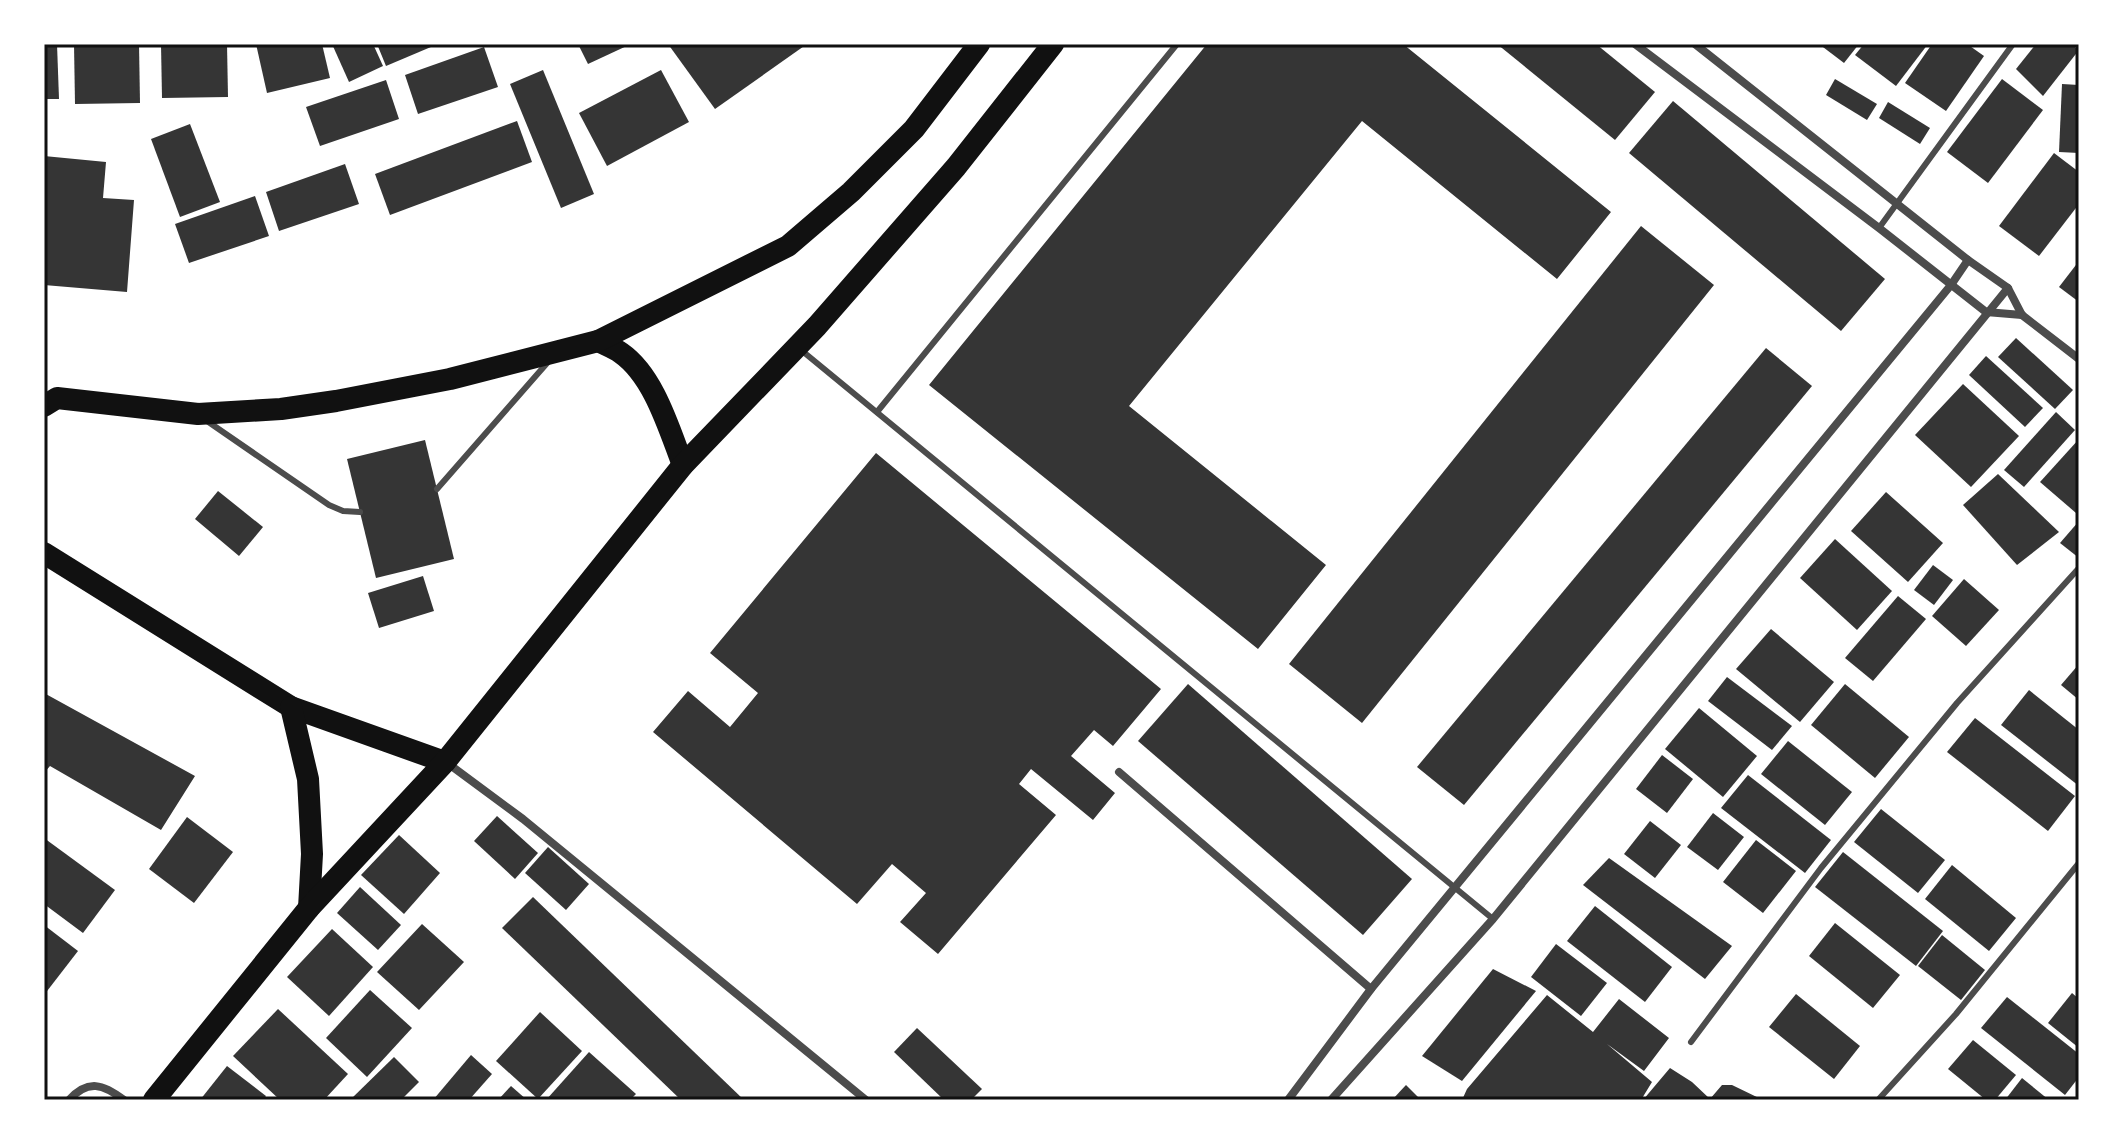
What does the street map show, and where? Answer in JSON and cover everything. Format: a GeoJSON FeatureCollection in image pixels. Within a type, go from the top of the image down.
{"type":"FeatureCollection","features":[{"type":"Feature","properties":{"kind":"highway"},"geometry":{"type":"LineString","coordinates":[[50,402],[198,414],[281,409],[450,379],[598,341],[788,246],[851,192],[914,129],[979,44]]}},
{"type":"Feature","properties":{"kind":"highway"},"geometry":{"type":"LineString","coordinates":[[154,1100],[309,908],[445,762],[683,465],[797,347],[956,167],[1053,44]]}},
{"type":"Feature","properties":{"kind":"highway"},"geometry":{"type":"LineString","coordinates":[[598,341],[623,354],[642,375],[661,406],[683,465]]}},
{"type":"Feature","properties":{"kind":"highway"},"geometry":{"type":"LineString","coordinates":[[44,553],[291,707],[445,762]]}},
{"type":"Feature","properties":{"kind":"highway"},"geometry":{"type":"LineString","coordinates":[[291,707],[308,779],[312,854],[309,908]]}},
{"type":"Feature","properties":{"kind":"street"},"geometry":{"type":"LineString","coordinates":[[1635,44],[1986,312],[2022,315]]}},
{"type":"Feature","properties":{"kind":"street"},"geometry":{"type":"LineString","coordinates":[[1695,44],[1900,203],[1968,260],[2008,288],[2022,315],[2079,359]]}},
{"type":"Feature","properties":{"kind":"street"},"geometry":{"type":"LineString","coordinates":[[1289,1099],[1371,989],[1951,285],[1968,260]]}},
{"type":"Feature","properties":{"kind":"street"},"geometry":{"type":"LineString","coordinates":[[1331,1100],[1493,919],[2008,288]]}},
{"type":"Feature","properties":{"kind":"street"},"geometry":{"type":"LineString","coordinates":[[445,762],[523,819],[866,1100]]}},
{"type":"Feature","properties":{"kind":"street"},"geometry":{"type":"LineString","coordinates":[[1119,772],[1371,989]]}},
{"type":"Feature","properties":{"kind":"street"},"geometry":{"type":"LineString","coordinates":[[69,1100],[88,1085],[101,1085],[124,1100]]}},
{"type":"Feature","properties":{"kind":"lane"},"geometry":{"type":"LineString","coordinates":[[877,412],[1177,44]]}},
{"type":"Feature","properties":{"kind":"lane"},"geometry":{"type":"LineString","coordinates":[[1879,228],[2013,44]]}},
{"type":"Feature","properties":{"kind":"lane"},"geometry":{"type":"LineString","coordinates":[[797,347],[1493,919]]}},
{"type":"Feature","properties":{"kind":"lane"},"geometry":{"type":"LineString","coordinates":[[437,489],[557,352]]}},
{"type":"Feature","properties":{"kind":"lane"},"geometry":{"type":"LineString","coordinates":[[198,414],[329,505],[343,511],[360,512]]}},
{"type":"Feature","properties":{"kind":"lane"},"geometry":{"type":"LineString","coordinates":[[1691,1042],[1831,857],[1957,703],[2079,568]]}},
{"type":"Feature","properties":{"kind":"lane"},"geometry":{"type":"LineString","coordinates":[[1878,1100],[1956,1014],[2079,863]]}},
{"type":"Feature","properties":{"kind":"building"},"geometry":{"type":"Polygon","coordinates":[[[44,44],[57,44],[59,99],[44,99],[44,44]]]}},
{"type":"Feature","properties":{"kind":"building"},"geometry":{"type":"Polygon","coordinates":[[[74,44],[139,44],[140,103],[75,104],[74,44]]]}},
{"type":"Feature","properties":{"kind":"building"},"geometry":{"type":"Polygon","coordinates":[[[161,44],[227,44],[228,97],[162,98],[161,44]]]}},
{"type":"Feature","properties":{"kind":"building"},"geometry":{"type":"Polygon","coordinates":[[[256,44],[322,44],[330,78],[267,93],[256,44]]]}},
{"type":"Feature","properties":{"kind":"building"},"geometry":{"type":"Polygon","coordinates":[[[332,44],[373,44],[383,66],[349,82],[332,44]]]}},
{"type":"Feature","properties":{"kind":"building"},"geometry":{"type":"Polygon","coordinates":[[[377,44],[438,44],[386,66],[377,44]]]}},
{"type":"Feature","properties":{"kind":"building"},"geometry":{"type":"Polygon","coordinates":[[[578,44],[631,44],[588,64],[578,44]]]}},
{"type":"Feature","properties":{"kind":"building"},"geometry":{"type":"Polygon","coordinates":[[[668,44],[807,44],[715,109],[668,44]]]}},
{"type":"Feature","properties":{"kind":"building"},"geometry":{"type":"Polygon","coordinates":[[[1207,44],[1403,44],[1611,212],[1557,279],[1362,121],[1129,406],[1326,565],[1258,649],[929,385],[1207,44]]]}},
{"type":"Feature","properties":{"kind":"building"},"geometry":{"type":"Polygon","coordinates":[[[1497,44],[1596,44],[1655,92],[1615,140],[1497,44]]]}},
{"type":"Feature","properties":{"kind":"building"},"geometry":{"type":"Polygon","coordinates":[[[1819,44],[1859,44],[1844,63],[1819,44]]]}},
{"type":"Feature","properties":{"kind":"building"},"geometry":{"type":"Polygon","coordinates":[[[1864,44],[1928,44],[1896,86],[1855,55],[1864,44]]]}},
{"type":"Feature","properties":{"kind":"building"},"geometry":{"type":"Polygon","coordinates":[[[1932,44],[1967,44],[1984,56],[1946,111],[1905,83],[1932,44]]]}},
{"type":"Feature","properties":{"kind":"building"},"geometry":{"type":"Polygon","coordinates":[[[2036,44],[2071,44],[2079,50],[2043,96],[2016,69],[2036,44]]]}},
{"type":"Feature","properties":{"kind":"building"},"geometry":{"type":"Polygon","coordinates":[[[484,47],[498,87],[418,114],[405,75],[484,47]]]}},
{"type":"Feature","properties":{"kind":"building"},"geometry":{"type":"Polygon","coordinates":[[[543,70],[594,194],[561,208],[510,84],[543,70]]]}},
{"type":"Feature","properties":{"kind":"building"},"geometry":{"type":"Polygon","coordinates":[[[661,70],[689,122],[607,166],[579,113],[661,70]]]}},
{"type":"Feature","properties":{"kind":"building"},"geometry":{"type":"Polygon","coordinates":[[[1835,79],[1877,104],[1867,120],[1826,95],[1835,79]]]}},
{"type":"Feature","properties":{"kind":"building"},"geometry":{"type":"Polygon","coordinates":[[[2002,79],[2043,110],[1988,183],[1947,152],[2002,79]]]}},
{"type":"Feature","properties":{"kind":"building"},"geometry":{"type":"Polygon","coordinates":[[[386,80],[399,119],[320,146],[306,107],[386,80]]]}},
{"type":"Feature","properties":{"kind":"building"},"geometry":{"type":"Polygon","coordinates":[[[2062,84],[2079,85],[2079,153],[2059,152],[2062,84]]]}},
{"type":"Feature","properties":{"kind":"building"},"geometry":{"type":"Polygon","coordinates":[[[1673,101],[1885,279],[1841,331],[1629,153],[1673,101]]]}},
{"type":"Feature","properties":{"kind":"building"},"geometry":{"type":"Polygon","coordinates":[[[1888,102],[1930,128],[1920,144],[1879,118],[1888,102]]]}},
{"type":"Feature","properties":{"kind":"building"},"geometry":{"type":"Polygon","coordinates":[[[517,121],[532,162],[390,215],[375,174],[517,121]]]}},
{"type":"Feature","properties":{"kind":"building"},"geometry":{"type":"Polygon","coordinates":[[[190,124],[220,202],[180,217],[151,139],[190,124]]]}},
{"type":"Feature","properties":{"kind":"building"},"geometry":{"type":"Polygon","coordinates":[[[2054,153],[2079,172],[2079,204],[2039,256],[1999,226],[2054,153]]]}},
{"type":"Feature","properties":{"kind":"building"},"geometry":{"type":"Polygon","coordinates":[[[44,156],[106,162],[103,198],[134,200],[127,292],[44,285],[44,156]]]}},
{"type":"Feature","properties":{"kind":"building"},"geometry":{"type":"Polygon","coordinates":[[[345,164],[359,204],[279,231],[266,192],[345,164]]]}},
{"type":"Feature","properties":{"kind":"building"},"geometry":{"type":"Polygon","coordinates":[[[255,196],[269,236],[189,263],[175,224],[255,196]]]}},
{"type":"Feature","properties":{"kind":"building"},"geometry":{"type":"Polygon","coordinates":[[[1641,226],[1714,285],[1362,723],[1289,664],[1641,226]]]}},
{"type":"Feature","properties":{"kind":"building"},"geometry":{"type":"Polygon","coordinates":[[[2079,261],[2079,302],[2059,287],[2079,261]]]}},
{"type":"Feature","properties":{"kind":"building"},"geometry":{"type":"Polygon","coordinates":[[[2016,338],[2073,390],[2055,409],[1998,357],[2016,338]]]}},
{"type":"Feature","properties":{"kind":"building"},"geometry":{"type":"Polygon","coordinates":[[[1766,348],[1812,386],[1464,805],[1417,767],[1766,348]]]}},
{"type":"Feature","properties":{"kind":"building"},"geometry":{"type":"Polygon","coordinates":[[[1986,356],[2043,408],[2025,427],[1969,375],[1986,356]]]}},
{"type":"Feature","properties":{"kind":"building"},"geometry":{"type":"Polygon","coordinates":[[[1963,384],[2019,436],[1971,487],[1915,435],[1963,384]]]}},
{"type":"Feature","properties":{"kind":"building"},"geometry":{"type":"Polygon","coordinates":[[[2056,412],[2075,430],[2024,487],[2004,470],[2056,412]]]}},
{"type":"Feature","properties":{"kind":"building"},"geometry":{"type":"Polygon","coordinates":[[[2079,439],[2079,510],[2076,513],[2040,482],[2079,439]]]}},
{"type":"Feature","properties":{"kind":"building"},"geometry":{"type":"Polygon","coordinates":[[[425,440],[454,559],[376,578],[347,459],[425,440]]]}},
{"type":"Feature","properties":{"kind":"building"},"geometry":{"type":"Polygon","coordinates":[[[876,453],[1161,689],[1113,746],[1094,730],[1071,756],[1115,793],[1093,820],[1031,769],[1019,784],[1056,815],[938,954],[900,922],[926,893],[892,864],[857,904],[653,732],[688,691],[730,727],[758,693],[710,653],[876,453]]]}},
{"type":"Feature","properties":{"kind":"building"},"geometry":{"type":"Polygon","coordinates":[[[1998,474],[2059,532],[2017,565],[1963,505],[1998,474]]]}},
{"type":"Feature","properties":{"kind":"building"},"geometry":{"type":"Polygon","coordinates":[[[218,491],[263,527],[239,556],[195,519],[218,491]]]}},
{"type":"Feature","properties":{"kind":"building"},"geometry":{"type":"Polygon","coordinates":[[[1886,492],[1943,543],[1908,582],[1851,531],[1886,492]]]}},
{"type":"Feature","properties":{"kind":"building"},"geometry":{"type":"Polygon","coordinates":[[[2079,521],[2079,558],[2060,543],[2079,521]]]}},
{"type":"Feature","properties":{"kind":"building"},"geometry":{"type":"Polygon","coordinates":[[[1835,539],[1892,591],[1857,630],[1800,578],[1835,539]]]}},
{"type":"Feature","properties":{"kind":"building"},"geometry":{"type":"Polygon","coordinates":[[[1933,565],[1953,580],[1934,605],[1914,590],[1933,565]]]}},
{"type":"Feature","properties":{"kind":"building"},"geometry":{"type":"Polygon","coordinates":[[[423,576],[434,611],[379,628],[368,593],[423,576]]]}},
{"type":"Feature","properties":{"kind":"building"},"geometry":{"type":"Polygon","coordinates":[[[1964,579],[1999,610],[1966,646],[1932,616],[1964,579]]]}},
{"type":"Feature","properties":{"kind":"building"},"geometry":{"type":"Polygon","coordinates":[[[1898,596],[1926,619],[1873,681],[1845,658],[1898,596]]]}},
{"type":"Feature","properties":{"kind":"building"},"geometry":{"type":"Polygon","coordinates":[[[1771,629],[1834,682],[1800,722],[1736,669],[1771,629]]]}},
{"type":"Feature","properties":{"kind":"building"},"geometry":{"type":"Polygon","coordinates":[[[2079,664],[2079,700],[2061,685],[2079,664]]]}},
{"type":"Feature","properties":{"kind":"building"},"geometry":{"type":"Polygon","coordinates":[[[1727,677],[1792,726],[1772,750],[1708,701],[1727,677]]]}},
{"type":"Feature","properties":{"kind":"building"},"geometry":{"type":"Polygon","coordinates":[[[1188,684],[1412,879],[1363,935],[1138,741],[1188,684]]]}},
{"type":"Feature","properties":{"kind":"building"},"geometry":{"type":"Polygon","coordinates":[[[1845,684],[1909,737],[1875,778],[1811,725],[1845,684]]]}},
{"type":"Feature","properties":{"kind":"building"},"geometry":{"type":"Polygon","coordinates":[[[2029,690],[2079,730],[2079,786],[2001,725],[2029,690]]]}},
{"type":"Feature","properties":{"kind":"building"},"geometry":{"type":"Polygon","coordinates":[[[44,693],[195,776],[161,830],[50,766],[44,773],[44,693]]]}},
{"type":"Feature","properties":{"kind":"building"},"geometry":{"type":"Polygon","coordinates":[[[1699,708],[1757,756],[1723,797],[1665,749],[1699,708]]]}},
{"type":"Feature","properties":{"kind":"building"},"geometry":{"type":"Polygon","coordinates":[[[1975,718],[2075,796],[2048,831],[1947,752],[1975,718]]]}},
{"type":"Feature","properties":{"kind":"building"},"geometry":{"type":"Polygon","coordinates":[[[1788,741],[1852,792],[1825,825],[1761,774],[1788,741]]]}},
{"type":"Feature","properties":{"kind":"building"},"geometry":{"type":"Polygon","coordinates":[[[1662,755],[1693,779],[1667,813],[1636,789],[1662,755]]]}},
{"type":"Feature","properties":{"kind":"building"},"geometry":{"type":"Polygon","coordinates":[[[1748,775],[1831,840],[1805,873],[1721,808],[1748,775]]]}},
{"type":"Feature","properties":{"kind":"building"},"geometry":{"type":"Polygon","coordinates":[[[1881,809],[1945,860],[1918,893],[1854,842],[1881,809]]]}},
{"type":"Feature","properties":{"kind":"building"},"geometry":{"type":"Polygon","coordinates":[[[1713,813],[1744,837],[1718,870],[1687,847],[1713,813]]]}},
{"type":"Feature","properties":{"kind":"building"},"geometry":{"type":"Polygon","coordinates":[[[497,816],[538,853],[515,879],[474,841],[497,816]]]}},
{"type":"Feature","properties":{"kind":"building"},"geometry":{"type":"Polygon","coordinates":[[[187,817],[233,852],[194,903],[149,869],[187,817]]]}},
{"type":"Feature","properties":{"kind":"building"},"geometry":{"type":"Polygon","coordinates":[[[1650,821],[1681,845],[1655,878],[1624,854],[1650,821]]]}},
{"type":"Feature","properties":{"kind":"building"},"geometry":{"type":"Polygon","coordinates":[[[399,835],[440,873],[404,914],[361,875],[399,835]]]}},
{"type":"Feature","properties":{"kind":"building"},"geometry":{"type":"Polygon","coordinates":[[[44,838],[115,890],[83,933],[44,904],[44,838]]]}},
{"type":"Feature","properties":{"kind":"building"},"geometry":{"type":"Polygon","coordinates":[[[1756,840],[1796,871],[1763,913],[1723,882],[1756,840]]]}},
{"type":"Feature","properties":{"kind":"building"},"geometry":{"type":"Polygon","coordinates":[[[548,847],[589,884],[566,910],[525,873],[548,847]]]}},
{"type":"Feature","properties":{"kind":"building"},"geometry":{"type":"Polygon","coordinates":[[[1843,852],[1943,931],[1916,966],[1815,887],[1843,852]]]}},
{"type":"Feature","properties":{"kind":"building"},"geometry":{"type":"Polygon","coordinates":[[[1609,858],[1732,946],[1705,979],[1583,885],[1609,858]]]}},
{"type":"Feature","properties":{"kind":"building"},"geometry":{"type":"Polygon","coordinates":[[[1952,865],[2016,918],[1989,951],[1925,899],[1952,865]]]}},
{"type":"Feature","properties":{"kind":"building"},"geometry":{"type":"Polygon","coordinates":[[[360,887],[401,925],[378,950],[337,913],[360,887]]]}},
{"type":"Feature","properties":{"kind":"building"},"geometry":{"type":"Polygon","coordinates":[[[533,897],[744,1100],[681,1100],[502,928],[533,897]]]}},
{"type":"Feature","properties":{"kind":"building"},"geometry":{"type":"Polygon","coordinates":[[[1595,906],[1672,967],[1645,1002],[1567,941],[1595,906]]]}},
{"type":"Feature","properties":{"kind":"building"},"geometry":{"type":"Polygon","coordinates":[[[1835,923],[1900,975],[1873,1008],[1809,956],[1835,923]]]}},
{"type":"Feature","properties":{"kind":"building"},"geometry":{"type":"Polygon","coordinates":[[[422,924],[464,962],[419,1010],[377,972],[422,924]]]}},
{"type":"Feature","properties":{"kind":"building"},"geometry":{"type":"Polygon","coordinates":[[[44,925],[78,951],[44,995],[44,925]]]}},
{"type":"Feature","properties":{"kind":"building"},"geometry":{"type":"Polygon","coordinates":[[[332,929],[373,967],[329,1016],[287,977],[332,929]]]}},
{"type":"Feature","properties":{"kind":"building"},"geometry":{"type":"Polygon","coordinates":[[[1942,935],[1985,970],[1961,1000],[1918,966],[1942,935]]]}},
{"type":"Feature","properties":{"kind":"building"},"geometry":{"type":"Polygon","coordinates":[[[1556,944],[1607,983],[1581,1016],[1531,977],[1556,944]]]}},
{"type":"Feature","properties":{"kind":"building"},"geometry":{"type":"Polygon","coordinates":[[[1493,969],[1536,991],[1462,1081],[1422,1056],[1493,969]]]}},
{"type":"Feature","properties":{"kind":"building"},"geometry":{"type":"Polygon","coordinates":[[[370,990],[412,1028],[367,1077],[326,1038],[370,990]]]}},
{"type":"Feature","properties":{"kind":"building"},"geometry":{"type":"Polygon","coordinates":[[[2072,993],[2079,999],[2079,1048],[2048,1023],[2072,993]]]}},
{"type":"Feature","properties":{"kind":"building"},"geometry":{"type":"Polygon","coordinates":[[[1796,994],[1860,1046],[1834,1079],[1769,1027],[1796,994]]]}},
{"type":"Feature","properties":{"kind":"building"},"geometry":{"type":"Polygon","coordinates":[[[1547,995],[1593,1032],[1619,999],[1669,1038],[1644,1071],[1607,1044],[1652,1082],[1641,1100],[1462,1100],[1467,1089],[1547,995]]]}},
{"type":"Feature","properties":{"kind":"building"},"geometry":{"type":"Polygon","coordinates":[[[2007,997],[2079,1054],[2079,1077],[2065,1095],[1981,1028],[2007,997]]]}},
{"type":"Feature","properties":{"kind":"building"},"geometry":{"type":"Polygon","coordinates":[[[278,1009],[348,1074],[324,1100],[280,1100],[233,1056],[278,1009]]]}},
{"type":"Feature","properties":{"kind":"building"},"geometry":{"type":"Polygon","coordinates":[[[540,1012],[582,1051],[538,1099],[496,1061],[540,1012]]]}},
{"type":"Feature","properties":{"kind":"building"},"geometry":{"type":"Polygon","coordinates":[[[917,1028],[982,1089],[971,1100],[944,1100],[894,1052],[917,1028]]]}},
{"type":"Feature","properties":{"kind":"building"},"geometry":{"type":"Polygon","coordinates":[[[1973,1040],[2016,1075],[1995,1100],[1986,1100],[1948,1069],[1973,1040]]]}},
{"type":"Feature","properties":{"kind":"building"},"geometry":{"type":"Polygon","coordinates":[[[589,1052],[636,1094],[630,1100],[546,1100],[589,1052]]]}},
{"type":"Feature","properties":{"kind":"building"},"geometry":{"type":"Polygon","coordinates":[[[471,1055],[492,1074],[469,1100],[433,1100],[471,1055]]]}},
{"type":"Feature","properties":{"kind":"building"},"geometry":{"type":"Polygon","coordinates":[[[394,1057],[419,1082],[401,1100],[350,1100],[394,1057]]]}},
{"type":"Feature","properties":{"kind":"building"},"geometry":{"type":"Polygon","coordinates":[[[227,1066],[266,1096],[263,1100],[200,1100],[227,1066]]]}},
{"type":"Feature","properties":{"kind":"building"},"geometry":{"type":"Polygon","coordinates":[[[1670,1068],[1692,1082],[1710,1099],[1722,1085],[1732,1085],[1763,1100],[1643,1100],[1670,1068]]]}},
{"type":"Feature","properties":{"kind":"building"},"geometry":{"type":"Polygon","coordinates":[[[2022,1078],[2049,1100],[2005,1100],[2022,1078]]]}},
{"type":"Feature","properties":{"kind":"building"},"geometry":{"type":"Polygon","coordinates":[[[1406,1085],[1421,1100],[1392,1100],[1406,1085]]]}},
{"type":"Feature","properties":{"kind":"building"},"geometry":{"type":"Polygon","coordinates":[[[511,1086],[527,1100],[498,1100],[511,1086]]]}}]}
